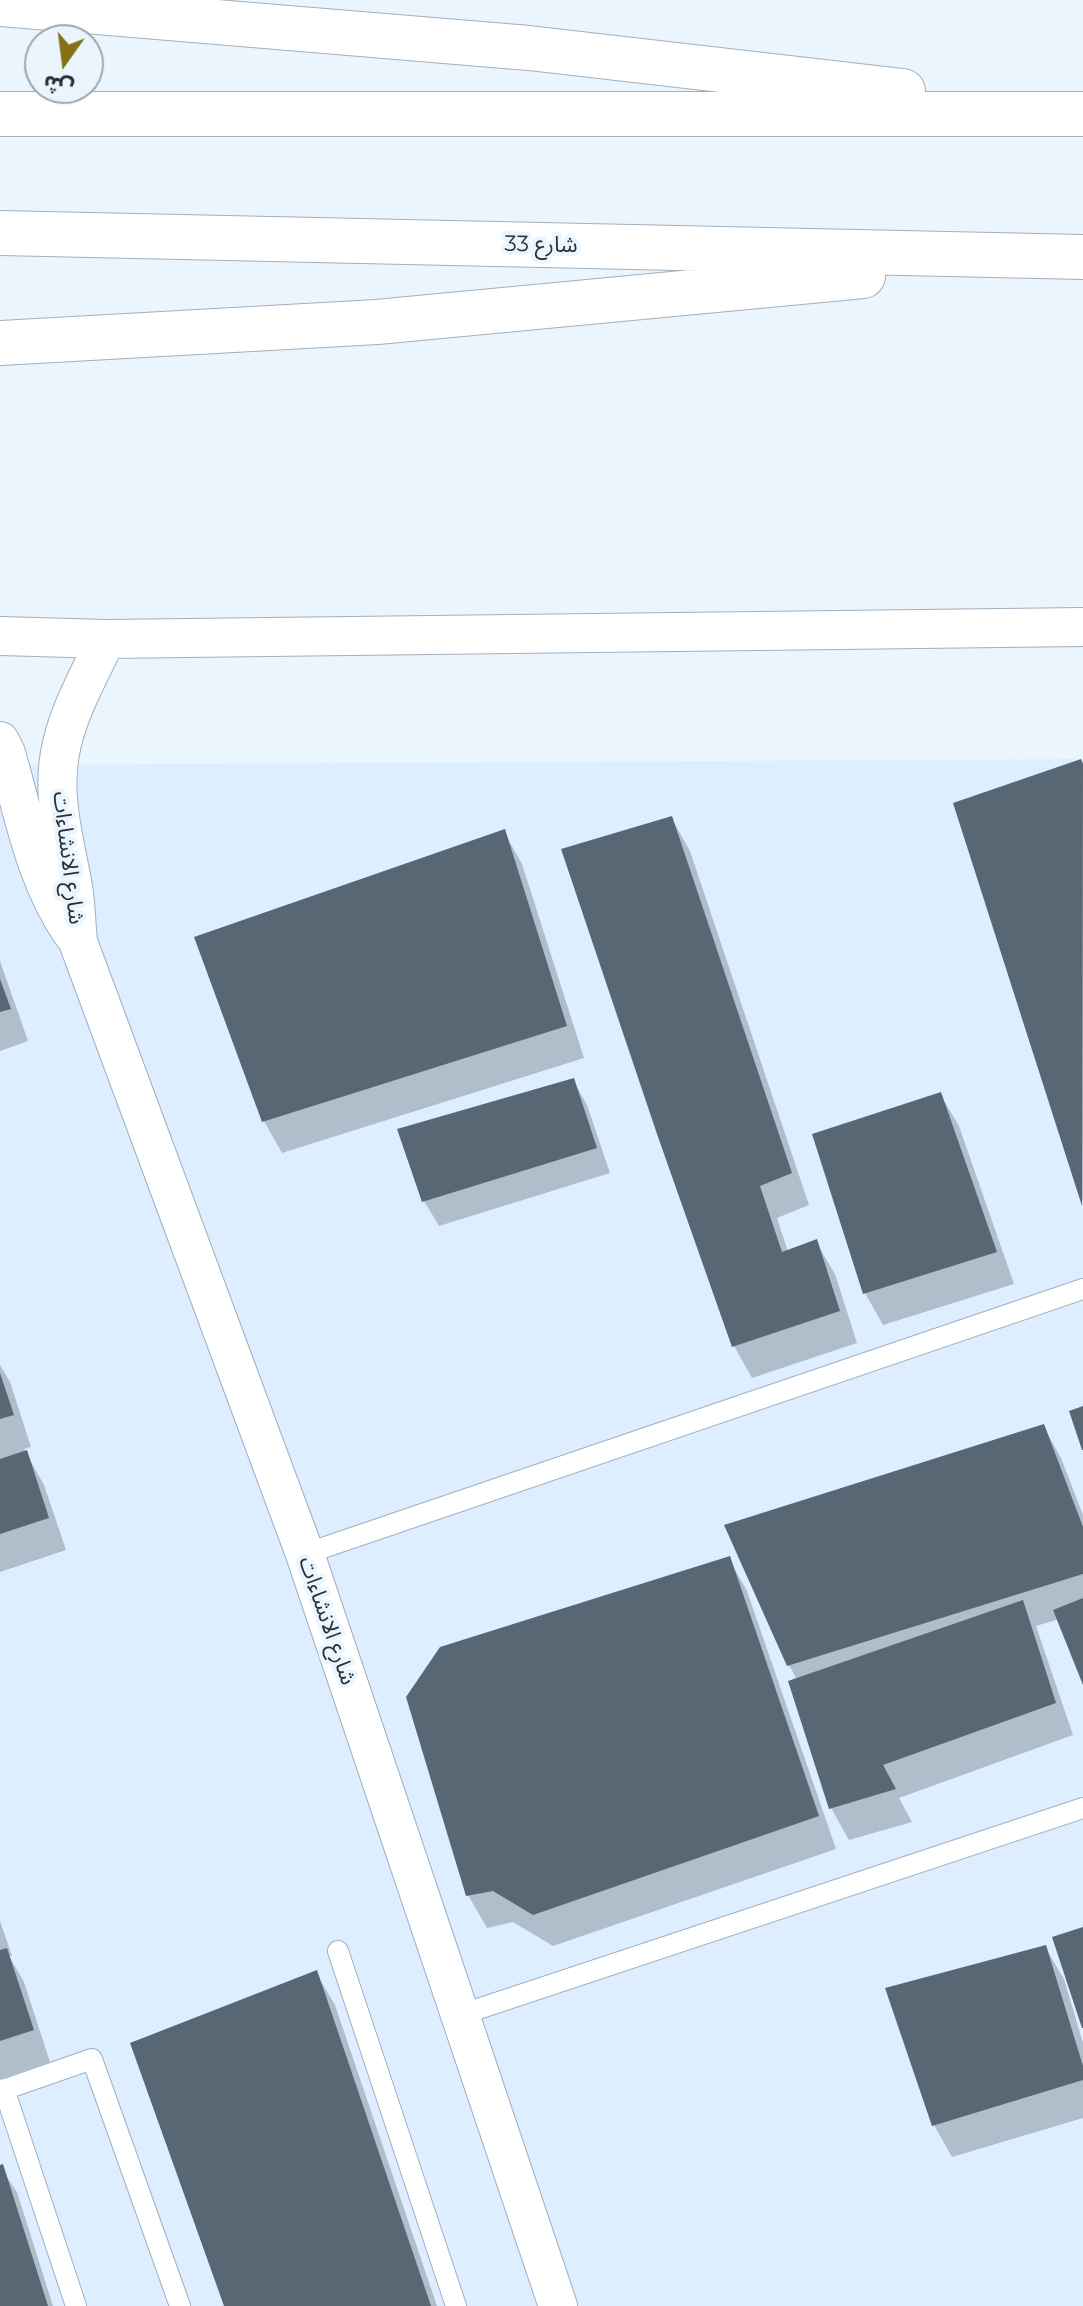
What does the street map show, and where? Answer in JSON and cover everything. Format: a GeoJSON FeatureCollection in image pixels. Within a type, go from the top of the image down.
{"type":"FeatureCollection","features":[{"type":"Feature","properties":{"kind":"highway"},"geometry":{"type":"LineString","coordinates":[[0,4],[544,49],[1078,114]]}},
{"type":"Feature","properties":{"kind":"highway"},"geometry":{"type":"LineString","coordinates":[[0,114],[1078,114]]}},
{"type":"Feature","properties":{"kind":"highway","name":"شارع 33"},"geometry":{"type":"LineString","coordinates":[[0,233],[1071,257]]}},
{"type":"Feature","properties":{"kind":"highway"},"geometry":{"type":"LineString","coordinates":[[0,343],[377,322],[1071,257]]}},
{"type":"Feature","properties":{"kind":"street"},"geometry":{"type":"LineString","coordinates":[[0,636],[106,639],[1083,627]]}},
{"type":"Feature","properties":{"kind":"street","name":"شارع الانشاءات"},"geometry":{"type":"LineString","coordinates":[[78,942],[73,885],[60,824],[57,789],[60,753],[69,719],[106,639]]}},
{"type":"Feature","properties":{"kind":"street","name":"شارع الانشاءات"},"geometry":{"type":"LineString","coordinates":[[0,741],[39,871],[55,908],[78,942],[305,1554],[558,2306]]}},
{"type":"Feature","properties":{"kind":"lane"},"geometry":{"type":"LineString","coordinates":[[305,1554],[1083,1289]]}},
{"type":"Feature","properties":{"kind":"lane"},"geometry":{"type":"LineString","coordinates":[[460,2015],[1083,1808]]}},
{"type":"Feature","properties":{"kind":"lane"},"geometry":{"type":"LineString","coordinates":[[338,1951],[456,2306]]}},
{"type":"Feature","properties":{"kind":"lane"},"geometry":{"type":"LineString","coordinates":[[76,2306],[2,2090],[92,2059],[180,2306]]}},
{"type":"Feature","properties":{"kind":"shaded area"},"geometry":{"type":"Polygon","coordinates":[[[1083,759],[1083,2306],[0,2306],[0,765],[1083,759]]]}},
{"type":"Feature","properties":{"kind":"building"},"geometry":{"type":"Polygon","coordinates":[[[1081,759],[1083,764],[1082,1206],[953,803],[1081,759]]]}},
{"type":"Feature","properties":{"kind":"building"},"geometry":{"type":"Polygon","coordinates":[[[672,816],[792,1173],[760,1186],[782,1252],[817,1239],[840,1311],[732,1347],[561,849],[672,816]]]}},
{"type":"Feature","properties":{"kind":"building"},"geometry":{"type":"Polygon","coordinates":[[[505,829],[567,1026],[262,1122],[194,937],[505,829]]]}},
{"type":"Feature","properties":{"kind":"building"},"geometry":{"type":"Polygon","coordinates":[[[0,979],[11,1009],[0,1012],[0,979]]]}},
{"type":"Feature","properties":{"kind":"building"},"geometry":{"type":"Polygon","coordinates":[[[574,1078],[597,1148],[422,1202],[397,1129],[574,1078]]]}},
{"type":"Feature","properties":{"kind":"building"},"geometry":{"type":"Polygon","coordinates":[[[941,1092],[997,1252],[863,1294],[812,1134],[941,1092]]]}},
{"type":"Feature","properties":{"kind":"building"},"geometry":{"type":"Polygon","coordinates":[[[0,1373],[14,1415],[0,1419],[0,1373]]]}},
{"type":"Feature","properties":{"kind":"building"},"geometry":{"type":"Polygon","coordinates":[[[1083,1406],[1083,1450],[1082,1450],[1069,1411],[1083,1406]]]}},
{"type":"Feature","properties":{"kind":"building"},"geometry":{"type":"Polygon","coordinates":[[[1044,1424],[1083,1527],[1083,1574],[787,1666],[724,1525],[1044,1424]]]}},
{"type":"Feature","properties":{"kind":"building"},"geometry":{"type":"Polygon","coordinates":[[[27,1450],[49,1518],[0,1534],[0,1459],[27,1450]]]}},
{"type":"Feature","properties":{"kind":"building"},"geometry":{"type":"Polygon","coordinates":[[[730,1556],[819,1816],[533,1915],[493,1891],[466,1896],[406,1697],[440,1647],[730,1556]]]}},
{"type":"Feature","properties":{"kind":"building"},"geometry":{"type":"Polygon","coordinates":[[[1083,1598],[1083,1685],[1053,1610],[1083,1598]]]}},
{"type":"Feature","properties":{"kind":"building"},"geometry":{"type":"Polygon","coordinates":[[[1023,1600],[1056,1703],[883,1765],[896,1789],[829,1809],[788,1681],[1023,1600]]]}},
{"type":"Feature","properties":{"kind":"building"},"geometry":{"type":"Polygon","coordinates":[[[1083,1927],[1083,2028],[1082,2028],[1052,1937],[1083,1927]]]}},
{"type":"Feature","properties":{"kind":"building"},"geometry":{"type":"Polygon","coordinates":[[[1046,1945],[1083,2066],[1083,2080],[932,2126],[885,1988],[1046,1945]]]}},
{"type":"Feature","properties":{"kind":"building"},"geometry":{"type":"Polygon","coordinates":[[[7,1948],[34,2030],[0,2041],[0,1950],[7,1948]]]}},
{"type":"Feature","properties":{"kind":"building"},"geometry":{"type":"Polygon","coordinates":[[[317,1970],[431,2306],[224,2306],[130,2043],[317,1970]]]}},
{"type":"Feature","properties":{"kind":"building"},"geometry":{"type":"Polygon","coordinates":[[[3,2164],[48,2306],[0,2306],[0,2165],[3,2164]]]}}]}
